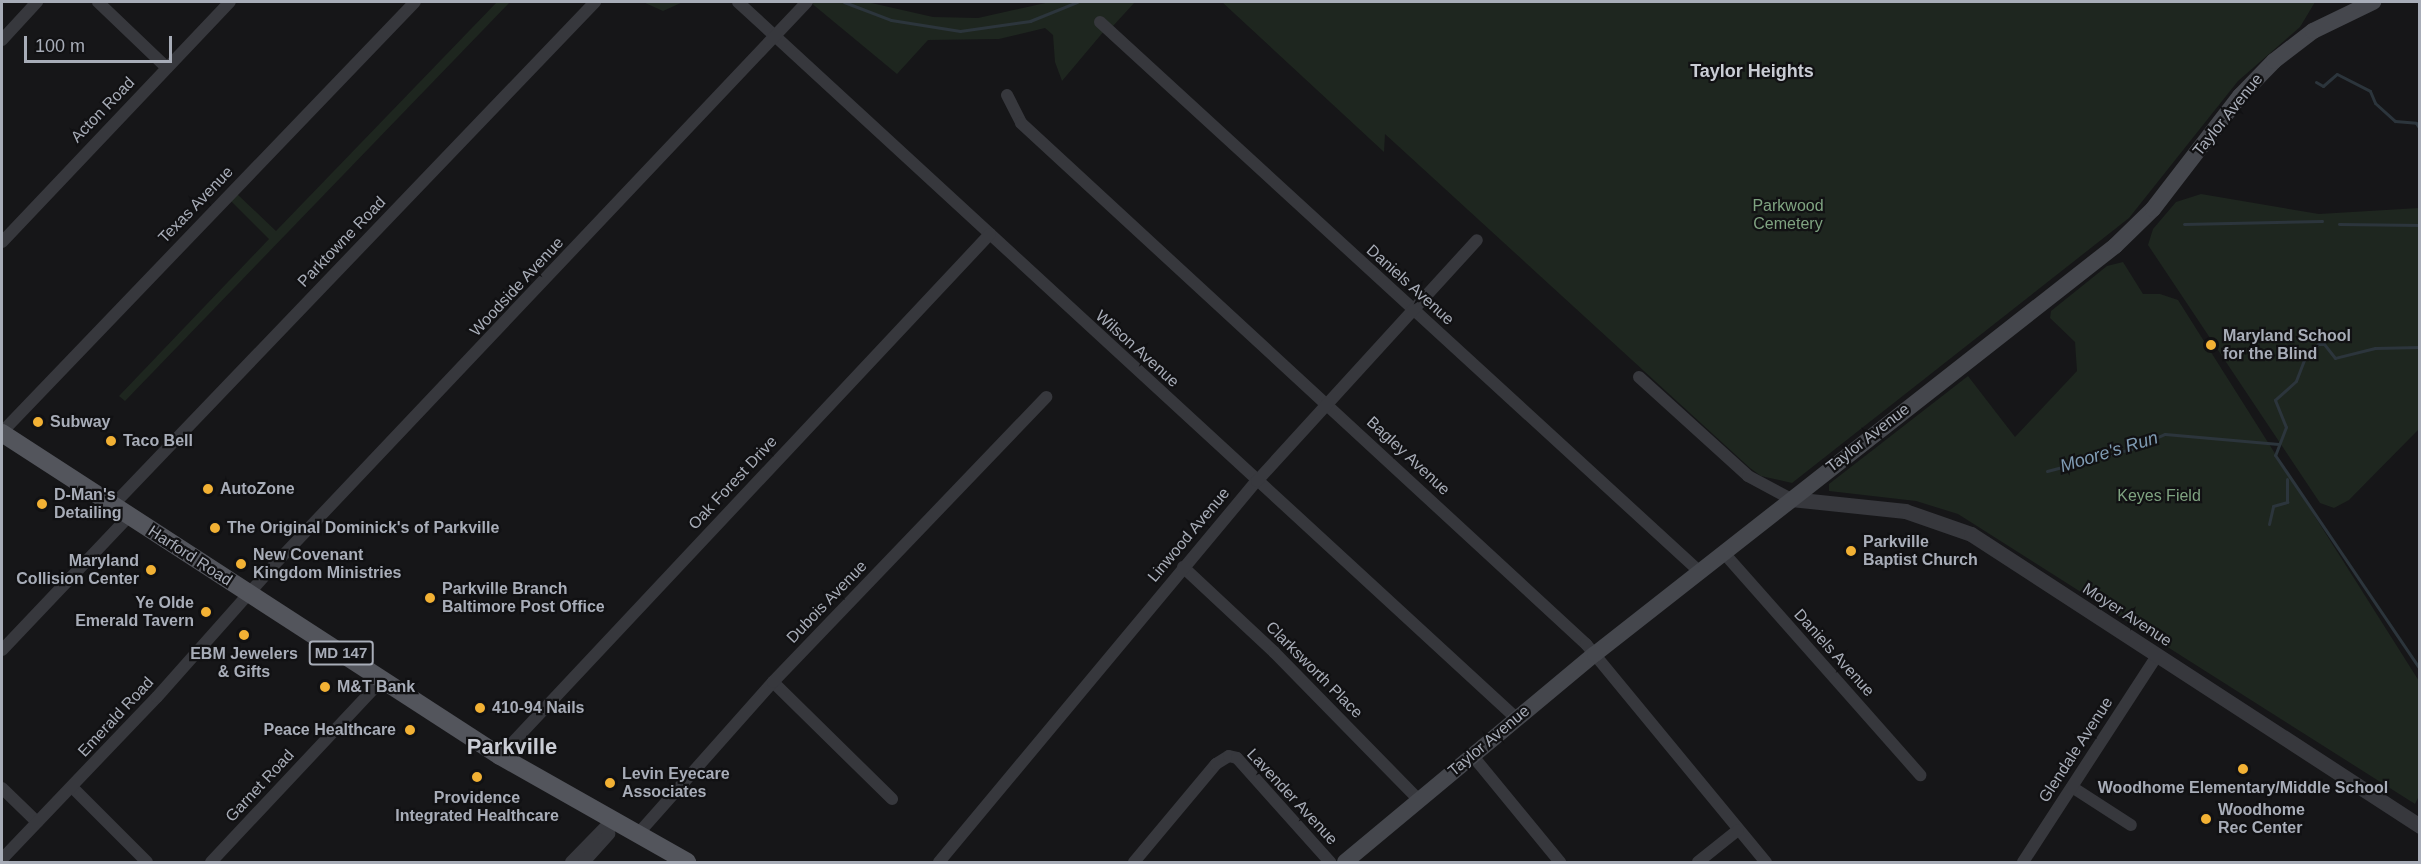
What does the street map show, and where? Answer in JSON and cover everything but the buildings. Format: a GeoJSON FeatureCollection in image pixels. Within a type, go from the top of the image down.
{"type":"FeatureCollection","features":[{"type":"Feature","properties":{"kind":"main road","name":"Taylor Avenue"},"geometry":{"type":"LineString","coordinates":[[1346,862],[1594,654],[2115,246],[2153,209],[2262,72],[2313,31],[2368,3]]}},
{"type":"Feature","properties":{"kind":"main road","name":"Harford Road"},"geometry":{"type":"LineString","coordinates":[[2,433],[500,756],[614,823],[687,862]]}},
{"type":"Feature","properties":{"kind":"street"},"geometry":{"type":"LineString","coordinates":[[2,40],[37,2]]}},
{"type":"Feature","properties":{"kind":"street"},"geometry":{"type":"LineString","coordinates":[[98,2],[167,68]]}},
{"type":"Feature","properties":{"kind":"street","name":"Acton Road"},"geometry":{"type":"LineString","coordinates":[[2,242],[230,2]]}},
{"type":"Feature","properties":{"kind":"street","name":"Texas Avenue"},"geometry":{"type":"LineString","coordinates":[[2,433],[415,2]]}},
{"type":"Feature","properties":{"kind":"street","name":"Parktowne Road"},"geometry":{"type":"LineString","coordinates":[[112,505],[595,2]]}},
{"type":"Feature","properties":{"kind":"street","name":"Wilson Avenue"},"geometry":{"type":"LineString","coordinates":[[738,2],[1516,718]]}},
{"type":"Feature","properties":{"kind":"street","name":"Woodside Avenue"},"geometry":{"type":"LineString","coordinates":[[250,595],[280,558],[807,2]]}},
{"type":"Feature","properties":{"kind":"street","name":"Daniels Avenue"},"geometry":{"type":"LineString","coordinates":[[1100,22],[1699,571]]}},
{"type":"Feature","properties":{"kind":"street","name":"Bagley Avenue"},"geometry":{"type":"LineString","coordinates":[[1007,95],[1020,123],[1328,404],[1594,654],[1766,862]]}},
{"type":"Feature","properties":{"kind":"street","name":"Oak Forest Drive"},"geometry":{"type":"LineString","coordinates":[[500,756],[990,234]]}},
{"type":"Feature","properties":{"kind":"street","name":"Linwood Avenue"},"geometry":{"type":"LineString","coordinates":[[939,862],[1257,481],[1478,240]]}},
{"type":"Feature","properties":{"kind":"street"},"geometry":{"type":"LineString","coordinates":[[1639,377],[1748,476],[1791,499]]}},
{"type":"Feature","properties":{"kind":"street","name":"Dubois Avenue"},"geometry":{"type":"LineString","coordinates":[[637,835],[773,682],[1046,397]]}},
{"type":"Feature","properties":{"kind":"street","name":"Moyer Avenue"},"geometry":{"type":"LineString","coordinates":[[1791,499],[1905,512],[1959,528],[2420,826]]}},
{"type":"Feature","properties":{"kind":"street"},"geometry":{"type":"LineString","coordinates":[[2,650],[129,516]]}},
{"type":"Feature","properties":{"kind":"street","name":"Daniels Avenue"},"geometry":{"type":"LineString","coordinates":[[1723,552],[1920,775]]}},
{"type":"Feature","properties":{"kind":"street","name":"Clarksworth Place"},"geometry":{"type":"LineString","coordinates":[[1183,567],[1274,652],[1419,800]]}},
{"type":"Feature","properties":{"kind":"street","name":"Emerald Road"},"geometry":{"type":"LineString","coordinates":[[2,859],[177,676],[250,595]]}},
{"type":"Feature","properties":{"kind":"street","name":"Glendale Avenue"},"geometry":{"type":"LineString","coordinates":[[2023,862],[2157,656]]}},
{"type":"Feature","properties":{"kind":"street","name":"Garnet Road"},"geometry":{"type":"LineString","coordinates":[[211,862],[382,680]]}},
{"type":"Feature","properties":{"kind":"street"},"geometry":{"type":"LineString","coordinates":[[773,682],[892,799]]}},
{"type":"Feature","properties":{"kind":"street"},"geometry":{"type":"LineString","coordinates":[[1472,755],[1560,862]]}},
{"type":"Feature","properties":{"kind":"street","name":"Lavender Avenue"},"geometry":{"type":"LineString","coordinates":[[1134,862],[1216,764],[1229,756],[1237,758],[1330,862]]}},
{"type":"Feature","properties":{"kind":"street"},"geometry":{"type":"LineString","coordinates":[[72,787],[147,862]]}},
{"type":"Feature","properties":{"kind":"street"},"geometry":{"type":"LineString","coordinates":[[2072,787],[2131,825]]}},
{"type":"Feature","properties":{"kind":"street"},"geometry":{"type":"LineString","coordinates":[[2,788],[37,822]]}},
{"type":"Feature","properties":{"kind":"street"},"geometry":{"type":"LineString","coordinates":[[571,862],[614,823]]}},
{"type":"Feature","properties":{"kind":"street"},"geometry":{"type":"LineString","coordinates":[[584,862],[614,823]]}},
{"type":"Feature","properties":{"kind":"street"},"geometry":{"type":"LineString","coordinates":[[1698,862],[1738,830]]}},
{"type":"Feature","properties":{"kind":"green space"},"geometry":{"type":"Polygon","coordinates":[[[497,2],[510,2],[125,401],[119,396],[269,239],[230,200],[236,193],[276,231],[497,2]]]}},
{"type":"Feature","properties":{"kind":"green space"},"geometry":{"type":"Polygon","coordinates":[[[643,2],[683,2],[663,11],[643,2]]]}},
{"type":"Feature","properties":{"kind":"green space"},"geometry":{"type":"Polygon","coordinates":[[[810,2],[867,2],[933,17],[978,18],[1050,2],[1135,2],[1113,26],[1110,24],[1062,81],[1055,62],[1053,35],[1045,28],[999,39],[928,40],[897,74],[810,2]]]}},
{"type":"Feature","properties":{"kind":"green space","name":"Parkwood Cemetery"},"geometry":{"type":"Polygon","coordinates":[[[1222,2],[2315,2],[2300,27],[2238,81],[2129,218],[1792,483],[1761,476],[1750,468],[1385,134],[1384,152],[1222,2]]]}},
{"type":"Feature","properties":{"kind":"green space"},"geometry":{"type":"Polygon","coordinates":[[[2201,194],[2319,214],[2419,208],[2419,429],[2349,500],[2334,508],[2320,503],[2148,245],[2153,229],[2176,202],[2201,194]]]}},
{"type":"Feature","properties":{"kind":"green space","name":"Keyes Field"},"geometry":{"type":"Polygon","coordinates":[[[2123,262],[2143,294],[2160,294],[2178,300],[2419,681],[2420,794],[2415,804],[1958,514],[1916,501],[1829,491],[1829,484],[1968,376],[2015,437],[2077,371],[2075,342],[2050,318],[2051,311],[2107,266],[2123,262]]]}},
{"type":"Feature","properties":{"kind":"waterway"},"geometry":{"type":"LineString","coordinates":[[844,2],[891,20],[960,31],[1030,21],[1077,2]]}},
{"type":"Feature","properties":{"kind":"waterway","name":"Moore's Run"},"geometry":{"type":"LineString","coordinates":[[2316,82],[2323,86],[2337,74],[2370,91],[2375,103],[2395,121],[2416,123],[2420,129]]}},
{"type":"Feature","properties":{"kind":"waterway","name":"Moore's Run"},"geometry":{"type":"LineString","coordinates":[[2184,224],[2322,221]]}},
{"type":"Feature","properties":{"kind":"waterway","name":"Moore's Run"},"geometry":{"type":"LineString","coordinates":[[2339,224],[2420,225]]}},
{"type":"Feature","properties":{"kind":"waterway","name":"Moore's Run"},"geometry":{"type":"LineString","coordinates":[[2420,347],[2375,348],[2335,358],[2324,344],[2318,344],[2304,360],[2296,381],[2275,400],[2286,427],[2275,455],[2420,669]]}},
{"type":"Feature","properties":{"kind":"waterway","name":"Moore's Run"},"geometry":{"type":"LineString","coordinates":[[2047,471],[2131,449],[2165,434],[2279,444]]}},
{"type":"Feature","properties":{"kind":"waterway","name":"Moore's Run"},"geometry":{"type":"LineString","coordinates":[[2269,524],[2273,506],[2287,502],[2287,479]]}},
{"type":"Feature","properties":{"kind":"place","name":"Maryland School for the Blind"},"geometry":{"type":"Point","coordinates":[2211,345]}},
{"type":"Feature","properties":{"kind":"place","name":"Subway"},"geometry":{"type":"Point","coordinates":[38,422]}},
{"type":"Feature","properties":{"kind":"place","name":"Taco Bell"},"geometry":{"type":"Point","coordinates":[111,441]}},
{"type":"Feature","properties":{"kind":"place","name":"AutoZone"},"geometry":{"type":"Point","coordinates":[208,489]}},
{"type":"Feature","properties":{"kind":"place","name":"D-Man's Detailing"},"geometry":{"type":"Point","coordinates":[42,504]}},
{"type":"Feature","properties":{"kind":"place","name":"The Original Dominick's of Parkville"},"geometry":{"type":"Point","coordinates":[215,528]}},
{"type":"Feature","properties":{"kind":"place","name":"Parkville Baptist Church"},"geometry":{"type":"Point","coordinates":[1851,551]}},
{"type":"Feature","properties":{"kind":"place","name":"New Covenant Kingdom Ministries"},"geometry":{"type":"Point","coordinates":[241,564]}},
{"type":"Feature","properties":{"kind":"place","name":"Maryland Collision Center"},"geometry":{"type":"Point","coordinates":[151,570]}},
{"type":"Feature","properties":{"kind":"place","name":"Parkville Branch Baltimore Post Office"},"geometry":{"type":"Point","coordinates":[430,598]}},
{"type":"Feature","properties":{"kind":"place","name":"Ye Olde Emerald Tavern"},"geometry":{"type":"Point","coordinates":[206,612]}},
{"type":"Feature","properties":{"kind":"place","name":"EBM Jewelers & Gifts"},"geometry":{"type":"Point","coordinates":[244,635]}},
{"type":"Feature","properties":{"kind":"place","name":"M&T Bank"},"geometry":{"type":"Point","coordinates":[325,687]}},
{"type":"Feature","properties":{"kind":"place","name":"410-94 Nails"},"geometry":{"type":"Point","coordinates":[480,708]}},
{"type":"Feature","properties":{"kind":"place","name":"Peace Healthcare"},"geometry":{"type":"Point","coordinates":[410,730]}},
{"type":"Feature","properties":{"kind":"place","name":"Woodhome Elementary/Middle School"},"geometry":{"type":"Point","coordinates":[2243,769]}},
{"type":"Feature","properties":{"kind":"place","name":"Providence Integrated Healthcare"},"geometry":{"type":"Point","coordinates":[477,777]}},
{"type":"Feature","properties":{"kind":"place","name":"Levin Eyecare Associates"},"geometry":{"type":"Point","coordinates":[610,783]}},
{"type":"Feature","properties":{"kind":"place","name":"Woodhome Rec Center"},"geometry":{"type":"Point","coordinates":[2206,819]}},
{"type":"Feature","properties":{"kind":"district","name":"Taylor Heights"},"geometry":{"type":"Point","coordinates":[1752,71]}},
{"type":"Feature","properties":{"kind":"district","name":"Parkville"},"geometry":{"type":"Point","coordinates":[512,747]}}]}
